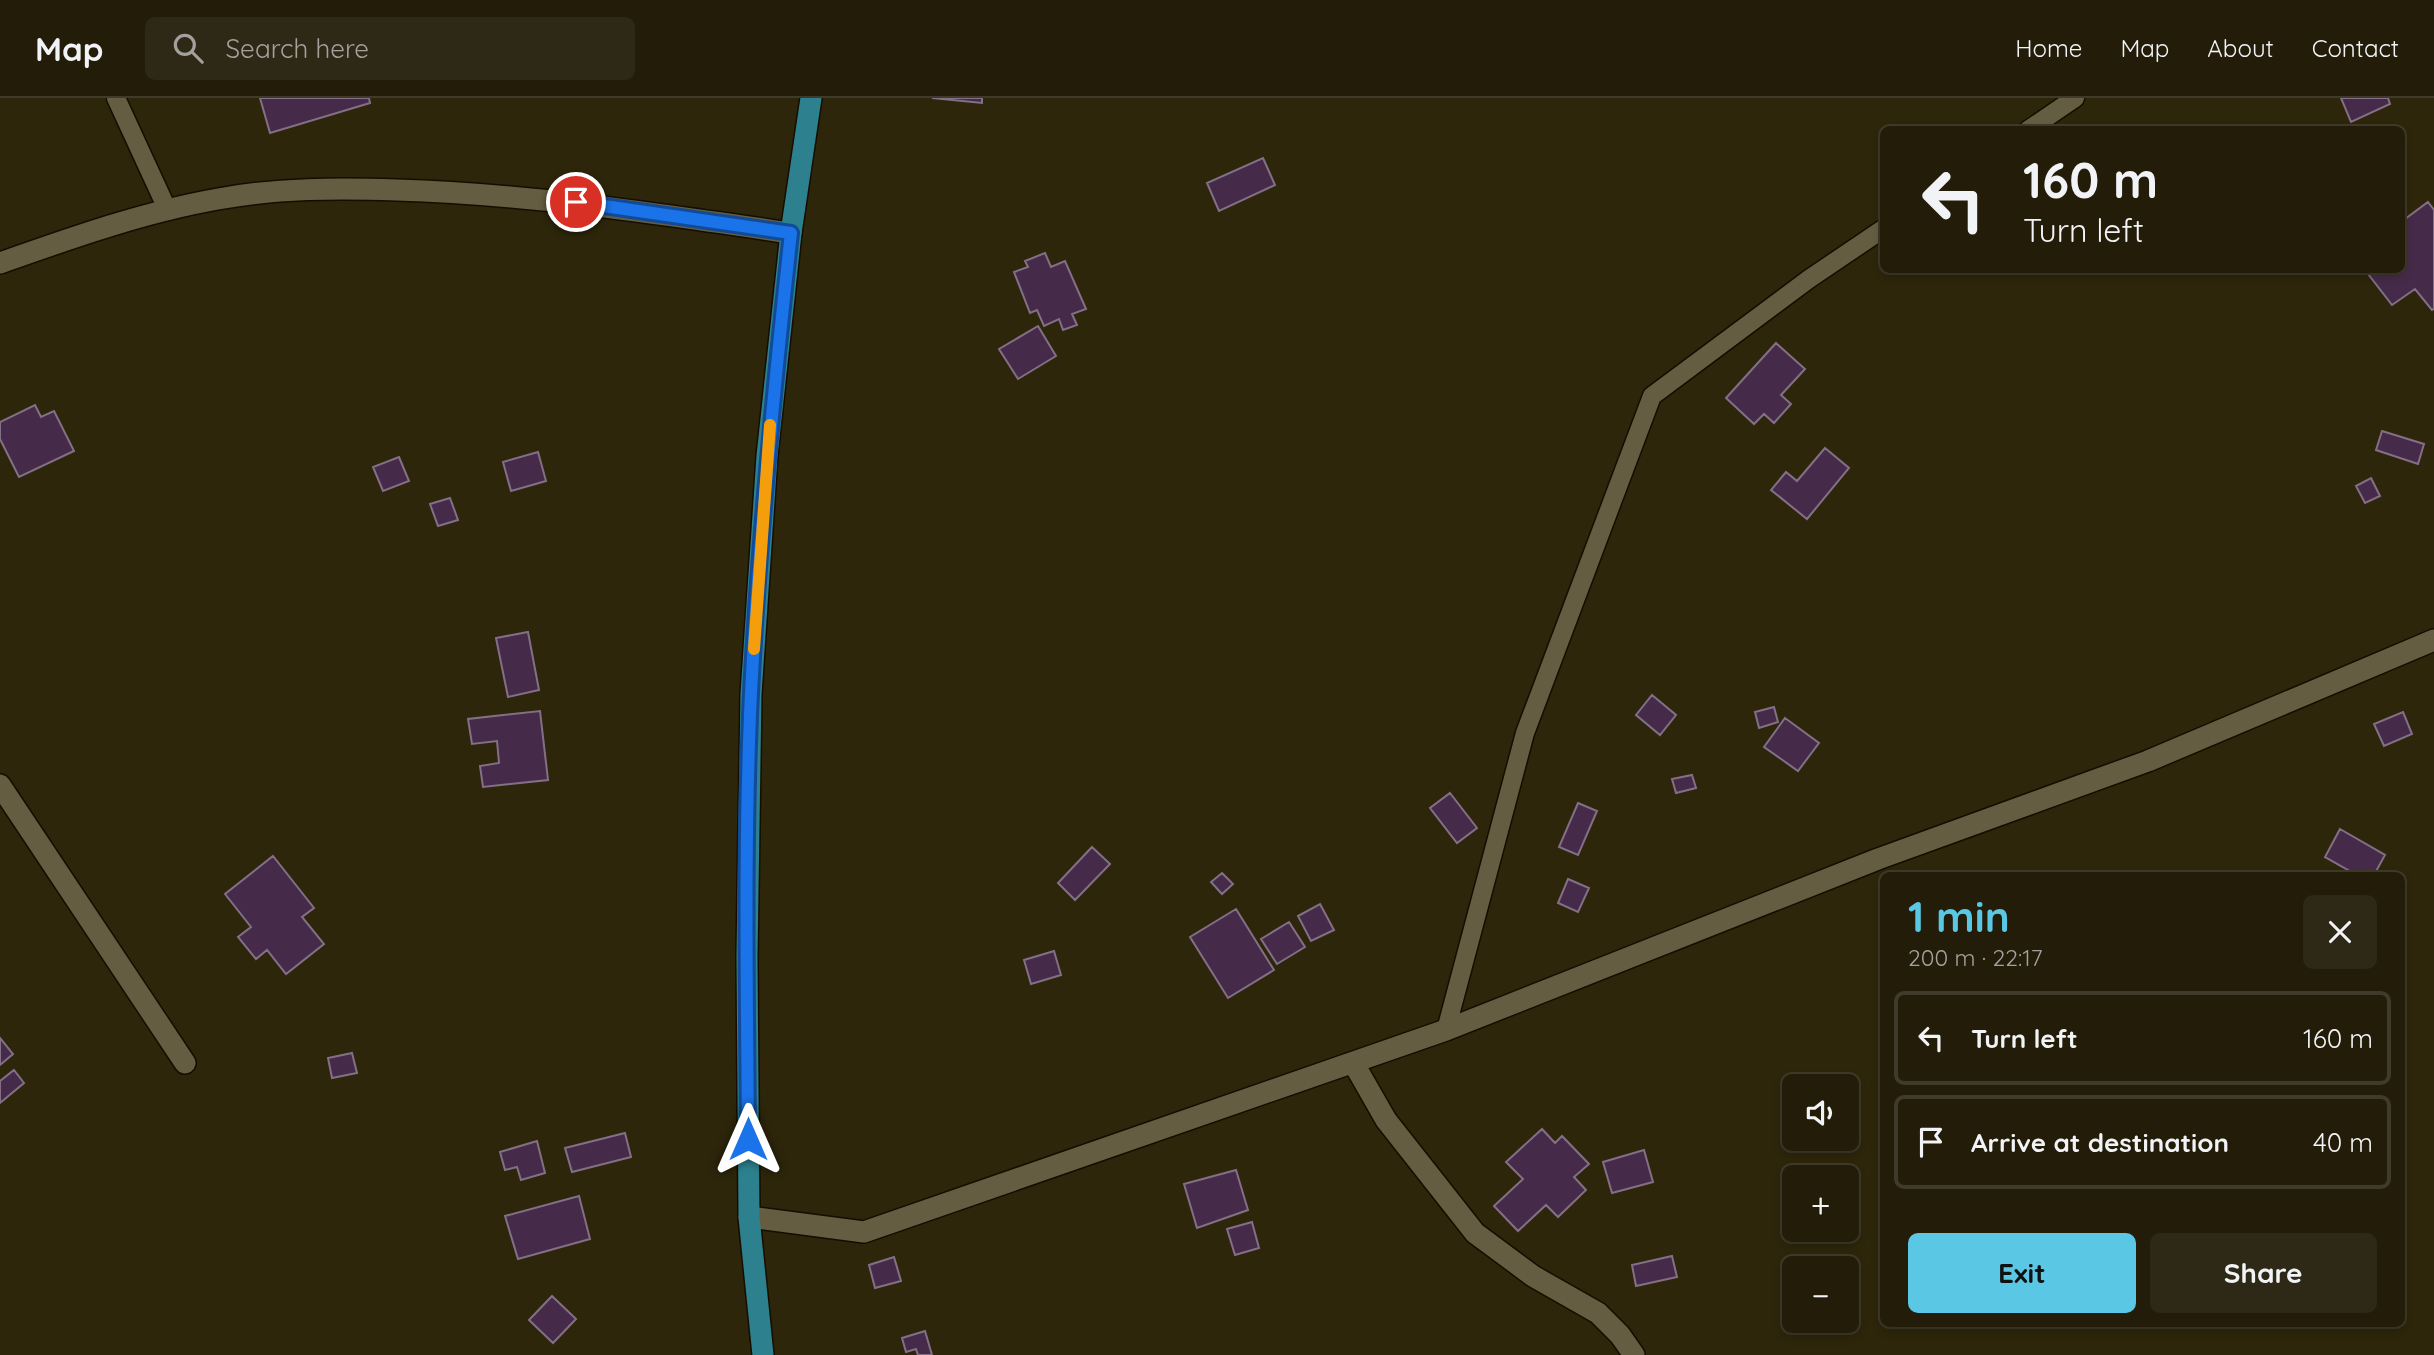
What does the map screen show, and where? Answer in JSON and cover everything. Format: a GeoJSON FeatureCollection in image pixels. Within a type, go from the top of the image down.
{"type":"FeatureCollection","features":[{"type":"Feature","properties":{"kind":"main road"},"geometry":{"type":"LineString","coordinates":[[763,1355],[749,1217],[747,957],[751,694],[767,456],[791,233],[811,98]]}},
{"type":"Feature","properties":{"kind":"street"},"geometry":{"type":"LineString","coordinates":[[0,262],[84,233],[216,199],[338,188],[414,190],[576,202],[791,233]]}},
{"type":"Feature","properties":{"kind":"street"},"geometry":{"type":"LineString","coordinates":[[749,1217],[864,1232],[1446,1030],[1878,859],[2148,761],[2434,640]]}},
{"type":"Feature","properties":{"kind":"street"},"geometry":{"type":"LineString","coordinates":[[0,785],[185,1063]]}},
{"type":"Feature","properties":{"kind":"street"},"geometry":{"type":"LineString","coordinates":[[1354,1064],[1386,1120],[1475,1233],[1533,1276],[1598,1313],[1620,1335],[1634,1355]]}},
{"type":"Feature","properties":{"kind":"lane"},"geometry":{"type":"LineString","coordinates":[[116,98],[168,211]]}},
{"type":"Feature","properties":{"kind":"lane"},"geometry":{"type":"LineString","coordinates":[[2034,126],[2075,98]]}},
{"type":"Feature","properties":{"kind":"lane"},"geometry":{"type":"LineString","coordinates":[[1446,1030],[1524,733],[1652,396],[1809,279],[1880,231]]}},
{"type":"Feature","properties":{"kind":"building"},"geometry":{"type":"Polygon","coordinates":[[[260,98],[369,98],[370,103],[270,133],[260,98]]]}},
{"type":"Feature","properties":{"kind":"building"},"geometry":{"type":"Polygon","coordinates":[[[932,98],[982,98],[982,103],[932,98]]]}},
{"type":"Feature","properties":{"kind":"building"},"geometry":{"type":"Polygon","coordinates":[[[2341,98],[2388,98],[2390,104],[2351,122],[2341,98]]]}},
{"type":"Feature","properties":{"kind":"building"},"geometry":{"type":"Polygon","coordinates":[[[1263,158],[1275,185],[1219,211],[1207,183],[1263,158]]]}},
{"type":"Feature","properties":{"kind":"building"},"geometry":{"type":"Polygon","coordinates":[[[2428,202],[2434,210],[2432,310],[2415,289],[2392,305],[2367,273],[2405,273],[2405,219],[2428,202]]]}},
{"type":"Feature","properties":{"kind":"building"},"geometry":{"type":"Polygon","coordinates":[[[1045,253],[1051,267],[1065,261],[1086,309],[1072,314],[1077,325],[1063,330],[1059,319],[1044,326],[1037,310],[1030,313],[1014,272],[1028,267],[1025,261],[1045,253]]]}},
{"type":"Feature","properties":{"kind":"building"},"geometry":{"type":"Polygon","coordinates":[[[1038,326],[1056,356],[1018,379],[999,349],[1038,326]]]}},
{"type":"Feature","properties":{"kind":"building"},"geometry":{"type":"Polygon","coordinates":[[[1776,343],[1805,369],[1781,395],[1791,404],[1774,423],[1764,414],[1754,424],[1726,398],[1776,343]]]}},
{"type":"Feature","properties":{"kind":"building"},"geometry":{"type":"Polygon","coordinates":[[[35,405],[41,417],[54,411],[74,451],[19,477],[0,439],[0,422],[35,405]]]}},
{"type":"Feature","properties":{"kind":"building"},"geometry":{"type":"Polygon","coordinates":[[[2382,431],[2424,444],[2418,464],[2376,450],[2382,431]]]}},
{"type":"Feature","properties":{"kind":"building"},"geometry":{"type":"Polygon","coordinates":[[[1825,448],[1849,468],[1807,519],[1771,490],[1786,472],[1797,481],[1825,448]]]}},
{"type":"Feature","properties":{"kind":"building"},"geometry":{"type":"Polygon","coordinates":[[[538,452],[546,481],[511,491],[503,462],[538,452]]]}},
{"type":"Feature","properties":{"kind":"building"},"geometry":{"type":"Polygon","coordinates":[[[399,457],[409,481],[383,491],[373,467],[399,457]]]}},
{"type":"Feature","properties":{"kind":"building"},"geometry":{"type":"Polygon","coordinates":[[[2371,478],[2380,496],[2365,503],[2356,486],[2371,478]]]}},
{"type":"Feature","properties":{"kind":"building"},"geometry":{"type":"Polygon","coordinates":[[[450,498],[458,520],[438,526],[430,504],[450,498]]]}},
{"type":"Feature","properties":{"kind":"building"},"geometry":{"type":"Polygon","coordinates":[[[528,632],[539,690],[508,697],[496,638],[528,632]]]}},
{"type":"Feature","properties":{"kind":"building"},"geometry":{"type":"Polygon","coordinates":[[[1652,695],[1676,715],[1660,735],[1636,715],[1652,695]]]}},
{"type":"Feature","properties":{"kind":"building"},"geometry":{"type":"Polygon","coordinates":[[[1774,707],[1778,722],[1759,728],[1755,712],[1774,707]]]}},
{"type":"Feature","properties":{"kind":"building"},"geometry":{"type":"Polygon","coordinates":[[[540,711],[548,780],[483,787],[480,766],[499,763],[497,741],[472,744],[468,719],[540,711]]]}},
{"type":"Feature","properties":{"kind":"building"},"geometry":{"type":"Polygon","coordinates":[[[2403,712],[2412,734],[2384,746],[2374,724],[2403,712]]]}},
{"type":"Feature","properties":{"kind":"building"},"geometry":{"type":"Polygon","coordinates":[[[1785,718],[1819,743],[1798,771],[1764,747],[1785,718]]]}},
{"type":"Feature","properties":{"kind":"building"},"geometry":{"type":"Polygon","coordinates":[[[1692,775],[1696,788],[1676,793],[1672,779],[1692,775]]]}},
{"type":"Feature","properties":{"kind":"building"},"geometry":{"type":"Polygon","coordinates":[[[1450,793],[1477,828],[1457,843],[1430,808],[1450,793]]]}},
{"type":"Feature","properties":{"kind":"building"},"geometry":{"type":"Polygon","coordinates":[[[1578,803],[1597,811],[1578,855],[1559,847],[1578,803]]]}},
{"type":"Feature","properties":{"kind":"building"},"geometry":{"type":"Polygon","coordinates":[[[2340,829],[2385,855],[2376,872],[2352,872],[2325,857],[2340,829]]]}},
{"type":"Feature","properties":{"kind":"building"},"geometry":{"type":"Polygon","coordinates":[[[1092,847],[1110,864],[1075,900],[1058,883],[1092,847]]]}},
{"type":"Feature","properties":{"kind":"building"},"geometry":{"type":"Polygon","coordinates":[[[273,856],[314,908],[302,917],[324,944],[286,974],[267,950],[256,959],[238,937],[251,927],[225,894],[273,856]]]}},
{"type":"Feature","properties":{"kind":"building"},"geometry":{"type":"Polygon","coordinates":[[[1222,873],[1233,884],[1222,894],[1211,882],[1222,873]]]}},
{"type":"Feature","properties":{"kind":"building"},"geometry":{"type":"Polygon","coordinates":[[[1568,879],[1589,888],[1578,912],[1558,903],[1568,879]]]}},
{"type":"Feature","properties":{"kind":"building"},"geometry":{"type":"Polygon","coordinates":[[[1320,904],[1334,930],[1311,941],[1298,916],[1320,904]]]}},
{"type":"Feature","properties":{"kind":"building"},"geometry":{"type":"Polygon","coordinates":[[[1236,909],[1274,970],[1228,998],[1190,937],[1236,909]]]}},
{"type":"Feature","properties":{"kind":"building"},"geometry":{"type":"Polygon","coordinates":[[[1289,922],[1305,947],[1277,964],[1261,939],[1289,922]]]}},
{"type":"Feature","properties":{"kind":"building"},"geometry":{"type":"Polygon","coordinates":[[[1054,951],[1061,975],[1031,984],[1024,960],[1054,951]]]}},
{"type":"Feature","properties":{"kind":"building"},"geometry":{"type":"Polygon","coordinates":[[[0,1038],[13,1054],[0,1065],[0,1038]]]}},
{"type":"Feature","properties":{"kind":"building"},"geometry":{"type":"Polygon","coordinates":[[[352,1053],[357,1073],[332,1078],[328,1058],[352,1053]]]}},
{"type":"Feature","properties":{"kind":"building"},"geometry":{"type":"Polygon","coordinates":[[[14,1070],[24,1083],[0,1103],[0,1081],[14,1070]]]}},
{"type":"Feature","properties":{"kind":"building"},"geometry":{"type":"Polygon","coordinates":[[[1542,1129],[1555,1143],[1562,1136],[1589,1164],[1574,1177],[1586,1190],[1558,1217],[1546,1205],[1518,1231],[1494,1206],[1523,1179],[1506,1162],[1542,1129]]]}},
{"type":"Feature","properties":{"kind":"building"},"geometry":{"type":"Polygon","coordinates":[[[625,1133],[631,1157],[572,1172],[565,1148],[625,1133]]]}},
{"type":"Feature","properties":{"kind":"building"},"geometry":{"type":"Polygon","coordinates":[[[537,1141],[545,1173],[521,1180],[517,1167],[505,1170],[500,1152],[537,1141]]]}},
{"type":"Feature","properties":{"kind":"building"},"geometry":{"type":"Polygon","coordinates":[[[1644,1150],[1653,1182],[1612,1193],[1603,1162],[1644,1150]]]}},
{"type":"Feature","properties":{"kind":"building"},"geometry":{"type":"Polygon","coordinates":[[[1236,1170],[1248,1210],[1197,1228],[1184,1184],[1236,1170]]]}},
{"type":"Feature","properties":{"kind":"building"},"geometry":{"type":"Polygon","coordinates":[[[579,1196],[590,1239],[518,1259],[505,1216],[579,1196]]]}},
{"type":"Feature","properties":{"kind":"building"},"geometry":{"type":"Polygon","coordinates":[[[1252,1222],[1259,1248],[1235,1255],[1227,1229],[1252,1222]]]}},
{"type":"Feature","properties":{"kind":"building"},"geometry":{"type":"Polygon","coordinates":[[[1672,1256],[1677,1277],[1636,1286],[1632,1265],[1672,1256]]]}},
{"type":"Feature","properties":{"kind":"building"},"geometry":{"type":"Polygon","coordinates":[[[894,1257],[901,1281],[875,1288],[869,1265],[894,1257]]]}},
{"type":"Feature","properties":{"kind":"building"},"geometry":{"type":"Polygon","coordinates":[[[552,1296],[576,1319],[553,1343],[529,1320],[552,1296]]]}},
{"type":"Feature","properties":{"kind":"building"},"geometry":{"type":"Polygon","coordinates":[[[925,1331],[932,1355],[918,1355],[916,1349],[906,1352],[902,1338],[925,1331]]]}},
{"type":"Feature","properties":{"kind":"slow traffic"},"geometry":{"type":"LineString","coordinates":[[754,649],[770,425]]}},
{"type":"Feature","properties":{"kind":"route"},"geometry":{"type":"LineString","coordinates":[[576,202],[791,233],[767,456],[751,694],[747,957],[748,1139]]}}]}
